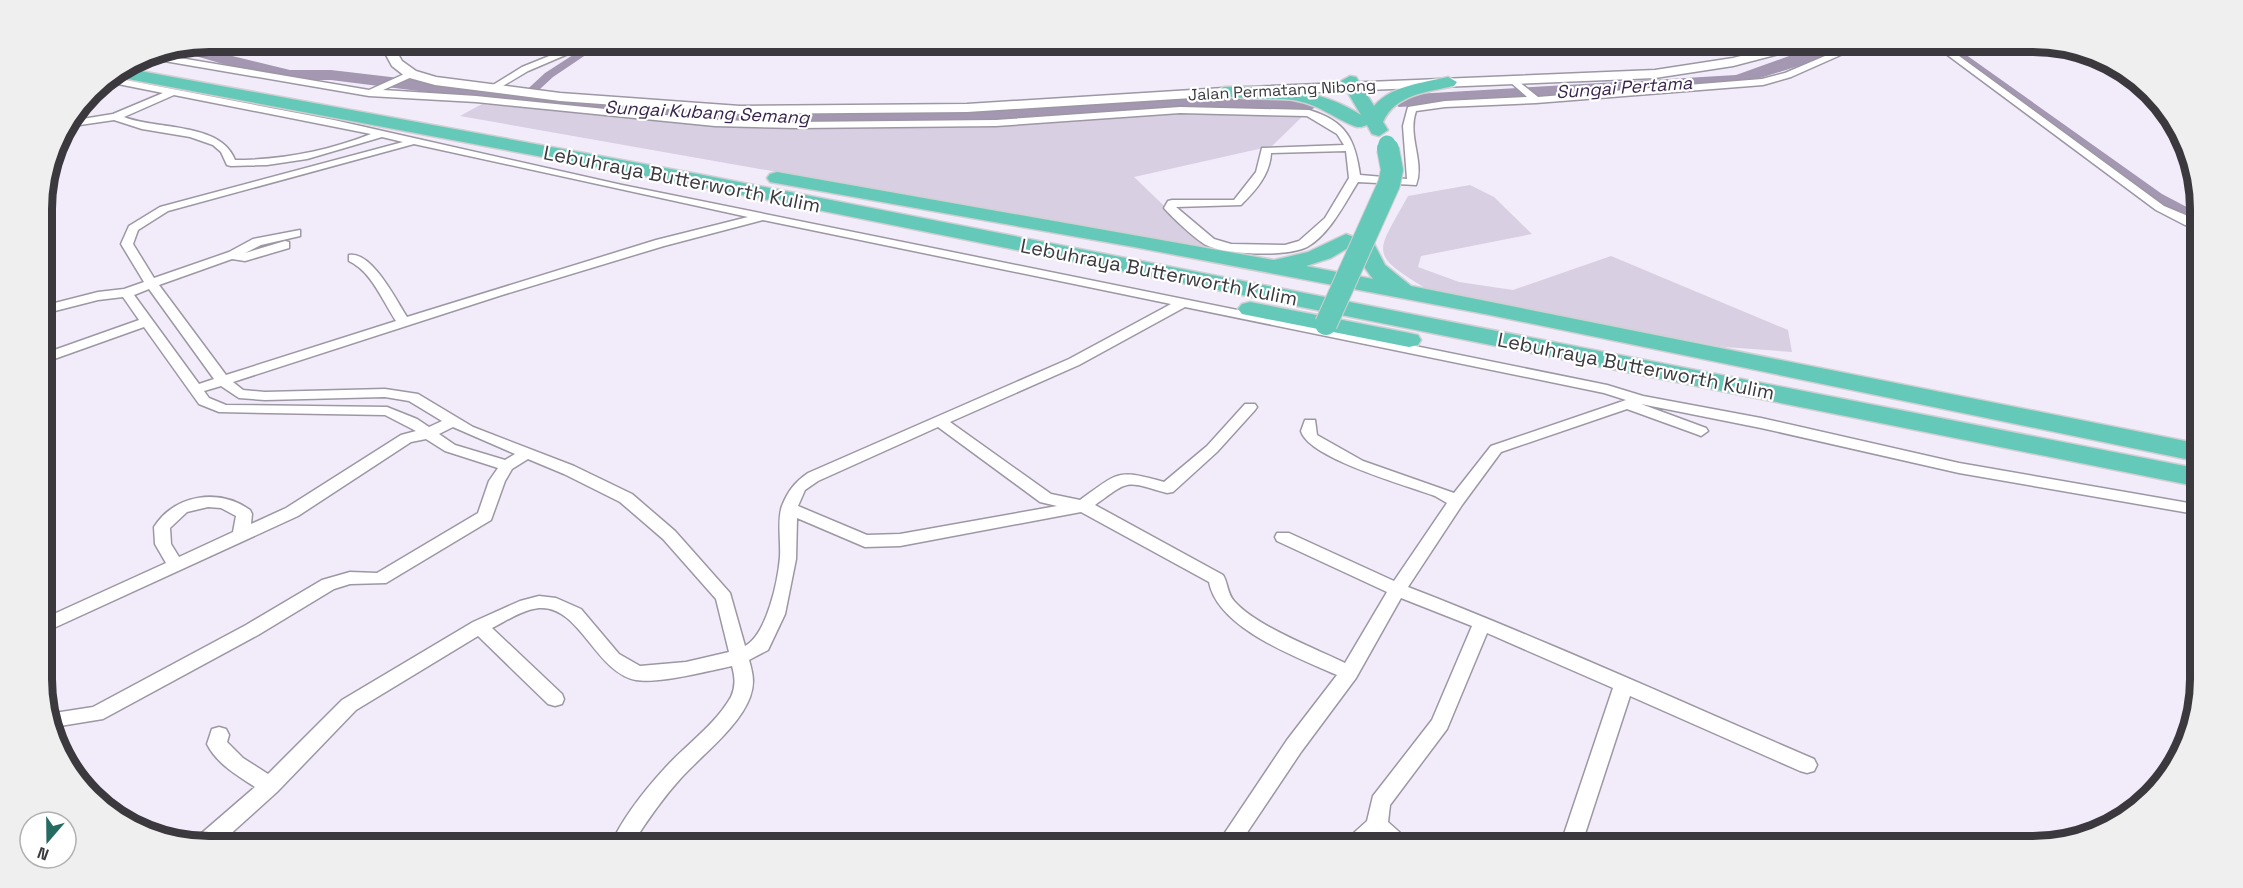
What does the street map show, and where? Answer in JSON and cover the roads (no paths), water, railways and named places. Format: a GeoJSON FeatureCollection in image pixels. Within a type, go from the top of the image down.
{"type":"FeatureCollection","features":[{"type":"Feature","properties":{"kind":"highway","name":"Lebuhraya Butterworth Kulim"},"geometry":{"type":"LineString","coordinates":[[141,69],[499,139]]}},
{"type":"Feature","properties":{"kind":"highway","name":"Lebuhraya Butterworth Kulim"},"geometry":{"type":"LineString","coordinates":[[129,74],[615,160],[2190,462]]}},
{"type":"Feature","properties":{"kind":"highway"},"geometry":{"type":"LineString","coordinates":[[1367,122],[1388,100],[1448,82]]}},
{"type":"Feature","properties":{"kind":"highway"},"geometry":{"type":"LineString","coordinates":[[1316,323],[1354,241],[1389,184],[1392,171],[1380,144],[1345,84]]}},
{"type":"Feature","properties":{"kind":"highway"},"geometry":{"type":"LineString","coordinates":[[1224,92],[1255,91],[1314,99],[1340,107],[1367,122]]}},
{"type":"Feature","properties":{"kind":"highway"},"geometry":{"type":"LineString","coordinates":[[615,160],[720,169],[945,205],[1818,373],[2190,451]]}},
{"type":"Feature","properties":{"kind":"highway"},"geometry":{"type":"LineString","coordinates":[[615,160],[693,188],[1316,323],[1822,421],[2190,488]]}},
{"type":"Feature","properties":{"kind":"highway","name":"Lebuhraya Butterworth Kulim"},"geometry":{"type":"LineString","coordinates":[[615,160],[703,181],[2190,476]]}},
{"type":"Feature","properties":{"kind":"highway"},"geometry":{"type":"LineString","coordinates":[[1218,257],[1281,264],[1309,260],[1354,241]]}},
{"type":"Feature","properties":{"kind":"highway"},"geometry":{"type":"LineString","coordinates":[[1354,241],[1378,274],[1399,287],[1427,297]]}},
{"type":"Feature","properties":{"kind":"main road"},"geometry":{"type":"LineString","coordinates":[[391,52],[405,76]]}},
{"type":"Feature","properties":{"kind":"main road","name":"Jalan Permatang Nibong"},"geometry":{"type":"LineString","coordinates":[[405,76],[512,91],[740,110],[967,108],[1345,84],[1517,82],[1655,74],[1727,64],[1778,52]]}},
{"type":"Feature","properties":{"kind":"main road","name":"Jalan Permatang Nibong"},"geometry":{"type":"LineString","coordinates":[[835,110],[1727,64]]}},
{"type":"Feature","properties":{"kind":"street"},"geometry":{"type":"LineString","coordinates":[[493,88],[525,69],[567,52]]}},
{"type":"Feature","properties":{"kind":"street"},"geometry":{"type":"LineString","coordinates":[[1355,178],[1412,183],[1414,174],[1406,119],[1412,109],[1445,104],[1763,82],[1788,75],[1842,52]]}},
{"type":"Feature","properties":{"kind":"street"},"geometry":{"type":"LineString","coordinates":[[1948,52],[2160,208],[2190,223]]}},
{"type":"Feature","properties":{"kind":"street"},"geometry":{"type":"LineString","coordinates":[[175,57],[243,74],[372,92],[399,92],[448,99],[484,100],[539,107],[751,124],[996,123],[1180,110],[1309,113],[1341,132],[1351,148],[1355,178],[1329,220],[1303,244],[1285,249],[1230,248],[1210,242],[1170,208],[1172,203],[1238,203],[1254,186],[1266,161],[1266,150],[1351,148]]}},
{"type":"Feature","properties":{"kind":"street"},"geometry":{"type":"LineString","coordinates":[[372,92],[405,76]]}},
{"type":"Feature","properties":{"kind":"street"},"geometry":{"type":"LineString","coordinates":[[119,81],[381,134],[725,209],[1607,389],[1701,431]]}},
{"type":"Feature","properties":{"kind":"street"},"geometry":{"type":"LineString","coordinates":[[1517,82],[1534,98]]}},
{"type":"Feature","properties":{"kind":"street"},"geometry":{"type":"LineString","coordinates":[[80,122],[115,117],[173,92]]}},
{"type":"Feature","properties":{"kind":"street"},"geometry":{"type":"LineString","coordinates":[[115,117],[141,128],[185,132],[199,137],[225,150],[231,163],[262,163],[317,153],[359,143],[381,134]]}},
{"type":"Feature","properties":{"kind":"street"},"geometry":{"type":"LineString","coordinates":[[412,142],[190,200],[147,218],[133,228],[127,244],[152,285],[223,381],[239,393],[265,396],[385,393],[413,398],[452,422],[569,470],[626,498],[669,535],[724,597],[737,658],[745,680],[740,698],[719,727],[672,774],[646,805],[626,836]]}},
{"type":"Feature","properties":{"kind":"street"},"geometry":{"type":"LineString","coordinates":[[725,209],[730,225]]}},
{"type":"Feature","properties":{"kind":"street"},"geometry":{"type":"LineString","coordinates":[[197,389],[660,243],[768,216]]}},
{"type":"Feature","properties":{"kind":"street"},"geometry":{"type":"LineString","coordinates":[[53,308],[90,298],[126,293],[231,255],[258,242],[296,233]]}},
{"type":"Feature","properties":{"kind":"street"},"geometry":{"type":"LineString","coordinates":[[231,255],[245,257],[285,245]]}},
{"type":"Feature","properties":{"kind":"street"},"geometry":{"type":"LineString","coordinates":[[353,258],[360,260],[375,278],[404,323]]}},
{"type":"Feature","properties":{"kind":"street"},"geometry":{"type":"LineString","coordinates":[[126,293],[204,401],[224,409],[273,411],[368,408],[387,411],[412,422],[426,434],[450,448],[507,466]]}},
{"type":"Feature","properties":{"kind":"street"},"geometry":{"type":"LineString","coordinates":[[213,836],[270,786],[349,705],[479,627],[520,607],[539,602],[556,604],[574,614],[613,659],[638,673],[686,669],[737,658],[762,645],[776,614],[788,559],[789,508],[799,487],[813,477],[1074,362],[1182,303]]}},
{"type":"Feature","properties":{"kind":"street"},"geometry":{"type":"LineString","coordinates":[[53,355],[148,321]]}},
{"type":"Feature","properties":{"kind":"street"},"geometry":{"type":"LineString","coordinates":[[1233,835],[1294,747],[1349,673],[1397,590],[1456,501],[1496,449],[1634,402],[1761,423],[1959,468],[2190,508]]}},
{"type":"Feature","properties":{"kind":"street"},"geometry":{"type":"LineString","coordinates":[[789,508],[865,541],[900,540],[1083,506],[1119,480],[1131,478],[1167,488],[1212,449],[1250,407]]}},
{"type":"Feature","properties":{"kind":"street"},"geometry":{"type":"LineString","coordinates":[[52,622],[241,534],[292,513],[406,438],[426,434],[452,422]]}},
{"type":"Feature","properties":{"kind":"street"},"geometry":{"type":"LineString","coordinates":[[940,422],[1046,498],[1083,506],[1217,579],[1218,590],[1228,606],[1246,621],[1349,673]]}},
{"type":"Feature","properties":{"kind":"street"},"geometry":{"type":"LineString","coordinates":[[1310,423],[1308,431],[1310,438],[1358,464],[1441,492],[1456,501]]}},
{"type":"Feature","properties":{"kind":"street"},"geometry":{"type":"LineString","coordinates":[[58,718],[96,714],[242,636],[328,584],[350,578],[380,579],[485,516],[497,480],[507,466],[526,454]]}},
{"type":"Feature","properties":{"kind":"street"},"geometry":{"type":"LineString","coordinates":[[175,564],[163,544],[162,527],[183,507],[215,502],[233,504],[244,514],[241,534]]}},
{"type":"Feature","properties":{"kind":"street"},"geometry":{"type":"LineString","coordinates":[[1282,537],[1397,590],[1482,623],[1807,765]]}},
{"type":"Feature","properties":{"kind":"street"},"geometry":{"type":"LineString","coordinates":[[1366,835],[1377,825],[1380,802],[1440,724],[1482,623]]}},
{"type":"Feature","properties":{"kind":"street"},"geometry":{"type":"LineString","coordinates":[[479,627],[555,699]]}},
{"type":"Feature","properties":{"kind":"street"},"geometry":{"type":"LineString","coordinates":[[1575,835],[1624,684]]}},
{"type":"Feature","properties":{"kind":"street"},"geometry":{"type":"LineString","coordinates":[[219,735],[217,744],[236,764],[270,786]]}},
{"type":"Feature","properties":{"kind":"street"},"geometry":{"type":"LineString","coordinates":[[1377,825],[1388,835]]}},
{"type":"Feature","properties":{"kind":"waterway"},"geometry":{"type":"LineString","coordinates":[[523,99],[549,75],[585,52]]}},
{"type":"Feature","properties":{"kind":"waterway","name":"Sungai Pertama"},"geometry":{"type":"LineString","coordinates":[[1399,101],[1738,80],[1819,52]]}},
{"type":"Feature","properties":{"kind":"waterway"},"geometry":{"type":"LineString","coordinates":[[1956,52],[2158,197],[2190,214]]}},
{"type":"Feature","properties":{"kind":"waterway","name":"Sungai Kubang Semang"},"geometry":{"type":"LineString","coordinates":[[199,53],[290,75],[331,75],[569,104],[748,118],[988,117],[1183,104],[1224,106],[1311,104]]}}]}
